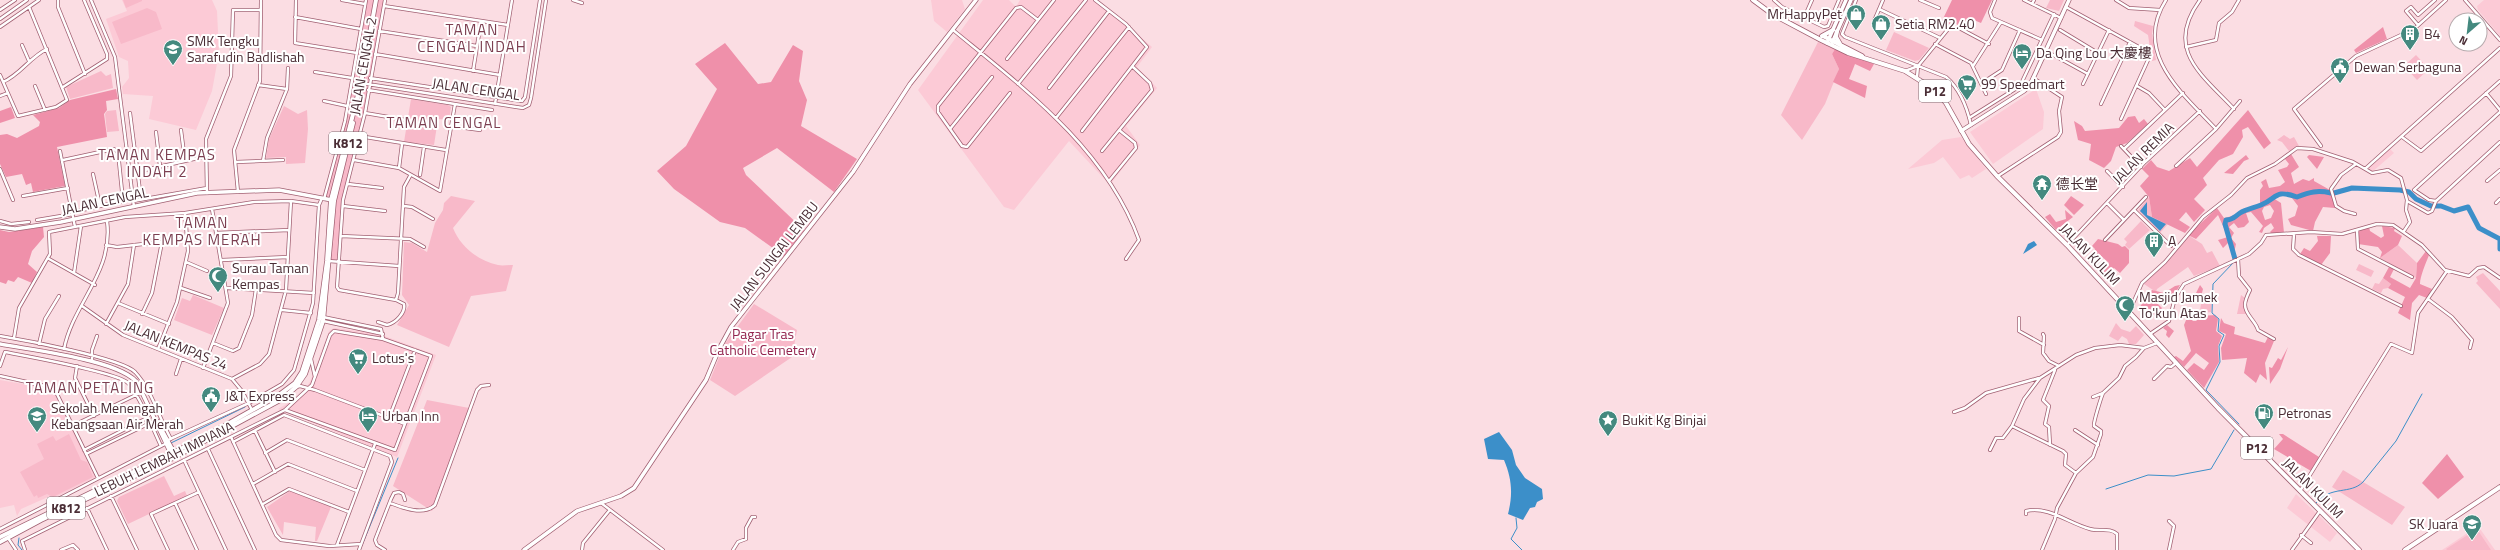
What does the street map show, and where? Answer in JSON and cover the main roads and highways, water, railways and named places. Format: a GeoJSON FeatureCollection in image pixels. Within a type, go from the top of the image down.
{"type":"FeatureCollection","features":[{"type":"Feature","properties":{"kind":"main road","name":"K812"},"geometry":{"type":"LineString","coordinates":[[0,542],[282,399],[296,387],[305,374],[311,358],[321,319],[329,261],[333,200],[359,93],[376,0]]}},
{"type":"Feature","properties":{"kind":"main road","name":"JALAN SUNGAI LEMBU"},"geometry":{"type":"LineString","coordinates":[[524,550],[549,533],[570,515],[621,496],[637,484],[706,380],[719,349],[731,327],[853,172],[910,84],[976,0]]}},
{"type":"Feature","properties":{"kind":"main road","name":"JALAN KULIM"},"geometry":{"type":"LineString","coordinates":[[1753,0],[1780,18],[1865,58],[1905,71],[1917,77],[1935,90],[1946,103],[1969,144],[1997,176],[2067,245],[2176,363],[2359,550]]}},
{"type":"Feature","properties":{"kind":"main road"},"geometry":{"type":"LineString","coordinates":[[1842,45],[1836,37],[1835,31],[1838,18],[1846,0]]}},
{"type":"Feature","properties":{"kind":"main road"},"geometry":{"type":"LineString","coordinates":[[1830,42],[1851,0]]}},
{"type":"Feature","properties":{"kind":"main road"},"geometry":{"type":"LineString","coordinates":[[1961,131],[2024,91],[2033,78],[2069,0]]}},
{"type":"Feature","properties":{"kind":"main road"},"geometry":{"type":"LineString","coordinates":[[1823,36],[1835,31]]}},
{"type":"Feature","properties":{"kind":"main road","name":"JALAN KULIM"},"geometry":{"type":"LineString","coordinates":[[1818,36],[1823,36],[1830,42],[1842,45],[1865,58]]}},
{"type":"Feature","properties":{"kind":"main road","name":"JALAN CENGAL"},"geometry":{"type":"LineString","coordinates":[[0,227],[15,229],[207,193],[285,191],[333,200]]}},
{"type":"Feature","properties":{"kind":"main road","name":"K812"},"geometry":{"type":"LineString","coordinates":[[0,537],[173,455],[288,390],[295,383],[302,372],[321,319]]}},
{"type":"Feature","properties":{"kind":"main road"},"geometry":{"type":"LineString","coordinates":[[0,344],[92,361],[133,377],[173,455]]}},
{"type":"Feature","properties":{"kind":"main road"},"geometry":{"type":"LineString","coordinates":[[2405,550],[2500,487]]}},
{"type":"Feature","properties":{"kind":"water"},"geometry":{"type":"Polygon","coordinates":[[[2147,202],[2147,215],[2166,224],[2160,231],[2140,211],[2147,202]]]}},
{"type":"Feature","properties":{"kind":"water"},"geometry":{"type":"Polygon","coordinates":[[[2034,241],[2037,245],[2023,254],[2028,244],[2034,241]]]}},
{"type":"Feature","properties":{"kind":"water"},"geometry":{"type":"Polygon","coordinates":[[[1499,432],[1512,450],[1516,465],[1525,478],[1542,489],[1543,499],[1537,502],[1535,507],[1530,508],[1523,520],[1508,514],[1511,500],[1511,487],[1509,474],[1504,460],[1488,459],[1484,439],[1499,432]]]}},
{"type":"Feature","properties":{"kind":"waterway"},"geometry":{"type":"LineString","coordinates":[[2334,193],[2352,188],[2400,190],[2409,192],[2416,199],[2431,206],[2441,206],[2454,211],[2468,207],[2479,228],[2500,239],[2500,249]]}},
{"type":"Feature","properties":{"kind":"waterway"},"geometry":{"type":"LineString","coordinates":[[2235,259],[2225,224],[2226,220],[2232,219],[2245,210],[2261,205],[2280,194],[2297,197],[2314,192],[2331,193]]}},
{"type":"Feature","properties":{"kind":"waterway"},"geometry":{"type":"LineString","coordinates":[[2234,262],[2213,284],[2212,313],[2219,319],[2218,331],[2224,335],[2219,346],[2220,362],[2206,390],[2239,424]]}},
{"type":"Feature","properties":{"kind":"waterway"},"geometry":{"type":"LineString","coordinates":[[2316,503],[2328,494],[2358,486],[2363,482],[2396,441],[2422,394]]}},
{"type":"Feature","properties":{"kind":"waterway"},"geometry":{"type":"LineString","coordinates":[[171,443],[245,407]]}},
{"type":"Feature","properties":{"kind":"waterway"},"geometry":{"type":"LineString","coordinates":[[2106,489],[2148,475],[2174,476],[2211,469],[2234,430]]}},
{"type":"Feature","properties":{"kind":"waterway"},"geometry":{"type":"LineString","coordinates":[[360,550],[398,458]]}},
{"type":"Feature","properties":{"kind":"waterway"},"geometry":{"type":"LineString","coordinates":[[1516,518],[1517,528],[1511,539],[1522,550]]}},
{"type":"Feature","properties":{"kind":"waterway"},"geometry":{"type":"LineString","coordinates":[[19,538],[18,545],[22,550]]}},
{"type":"Feature","properties":{"kind":"place","name":"MrHappyPet"},"geometry":{"type":"Point","coordinates":[1856,31]}},
{"type":"Feature","properties":{"kind":"place","name":"Setia RM2.40"},"geometry":{"type":"Point","coordinates":[1881,41]}},
{"type":"Feature","properties":{"kind":"place","name":"B4"},"geometry":{"type":"Point","coordinates":[2410,51]}},
{"type":"Feature","properties":{"kind":"place","name":"SMK Tengku Sarafudin Badlishah"},"geometry":{"type":"Point","coordinates":[173,66]}},
{"type":"Feature","properties":{"kind":"place","name":"Da Qing Lou 大慶樓"},"geometry":{"type":"Point","coordinates":[2022,70]}},
{"type":"Feature","properties":{"kind":"place","name":"Dewan Serbaguna"},"geometry":{"type":"Point","coordinates":[2340,84]}},
{"type":"Feature","properties":{"kind":"place","name":"99 Speedmart"},"geometry":{"type":"Point","coordinates":[1967,101]}},
{"type":"Feature","properties":{"kind":"place","name":"德长堂"},"geometry":{"type":"Point","coordinates":[2042,201]}},
{"type":"Feature","properties":{"kind":"place","name":"A"},"geometry":{"type":"Point","coordinates":[2154,258]}},
{"type":"Feature","properties":{"kind":"place","name":"Surau Taman Kempas"},"geometry":{"type":"Point","coordinates":[218,293]}},
{"type":"Feature","properties":{"kind":"place","name":"Masjid Jamek To'kun Atas"},"geometry":{"type":"Point","coordinates":[2125,322]}},
{"type":"Feature","properties":{"kind":"place","name":"Lotus's"},"geometry":{"type":"Point","coordinates":[358,375]}},
{"type":"Feature","properties":{"kind":"place","name":"J&T Express"},"geometry":{"type":"Point","coordinates":[211,413]}},
{"type":"Feature","properties":{"kind":"place","name":"Petronas"},"geometry":{"type":"Point","coordinates":[2264,430]}},
{"type":"Feature","properties":{"kind":"place","name":"Sekolah Menengah Kebangsaan Air Merah"},"geometry":{"type":"Point","coordinates":[37,433]}},
{"type":"Feature","properties":{"kind":"place","name":"Urban Inn"},"geometry":{"type":"Point","coordinates":[368,433]}},
{"type":"Feature","properties":{"kind":"place","name":"Bukit Kg Binjai"},"geometry":{"type":"Point","coordinates":[1608,437]}},
{"type":"Feature","properties":{"kind":"place","name":"SK Juara"},"geometry":{"type":"Point","coordinates":[2472,541]}},
{"type":"Feature","properties":{"kind":"district","name":"TAMAN CENGAL INDAH"},"geometry":{"type":"Point","coordinates":[472,38]}},
{"type":"Feature","properties":{"kind":"district","name":"TAMAN CENGAL"},"geometry":{"type":"Point","coordinates":[444,123]}},
{"type":"Feature","properties":{"kind":"district","name":"TAMAN KEMPAS INDAH 2"},"geometry":{"type":"Point","coordinates":[157,164]}},
{"type":"Feature","properties":{"kind":"district","name":"TAMAN KEMPAS MERAH"},"geometry":{"type":"Point","coordinates":[202,232]}},
{"type":"Feature","properties":{"kind":"district","name":"TAMAN PETALING"},"geometry":{"type":"Point","coordinates":[90,388]}},
{"type":"Feature","properties":{"kind":"park label","name":"Pagar Tras Catholic Cemetery"},"geometry":{"type":"Point","coordinates":[763,342]}}]}
